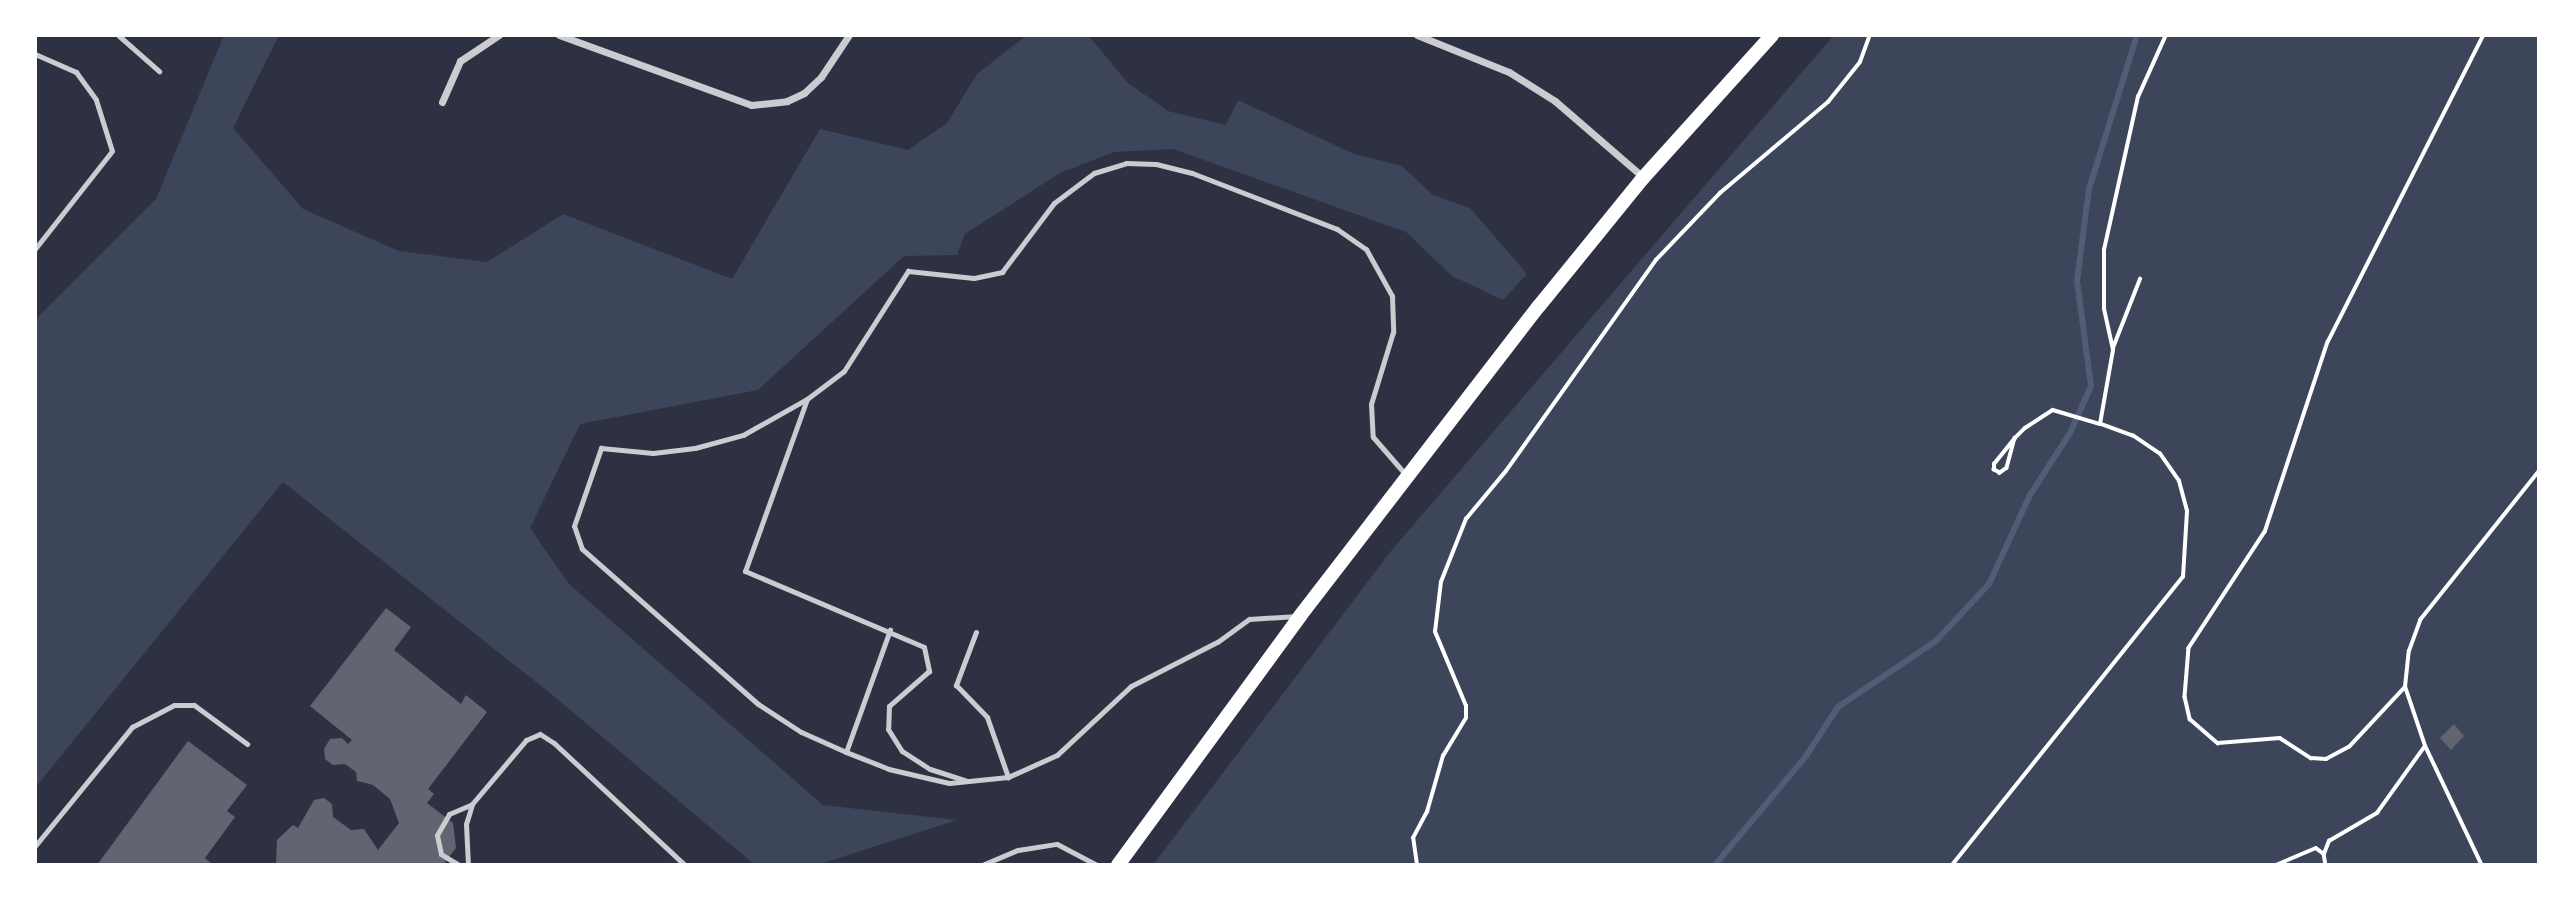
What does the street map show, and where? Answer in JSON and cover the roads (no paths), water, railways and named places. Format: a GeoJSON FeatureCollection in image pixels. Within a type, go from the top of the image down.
{"type":"FeatureCollection","features":[{"type":"Feature","properties":{"kind":"main road"},"geometry":{"type":"LineString","coordinates":[[1118,865],[1300,616],[1643,178],[1772,35]]}},
{"type":"Feature","properties":{"kind":"street"},"geometry":{"type":"LineString","coordinates":[[442,102],[460,61],[499,35]]}},
{"type":"Feature","properties":{"kind":"street"},"geometry":{"type":"LineString","coordinates":[[559,35],[751,105],[787,100],[804,93],[821,78],[849,35]]}},
{"type":"Feature","properties":{"kind":"street"},"geometry":{"type":"LineString","coordinates":[[1417,35],[1521,79],[1555,101],[1643,178]]}},
{"type":"Feature","properties":{"kind":"lane"},"geometry":{"type":"LineString","coordinates":[[118,35],[159,71]]}},
{"type":"Feature","properties":{"kind":"lane"},"geometry":{"type":"LineString","coordinates":[[35,54],[76,72],[96,100],[112,151],[35,249]]}},
{"type":"Feature","properties":{"kind":"lane"},"geometry":{"type":"LineString","coordinates":[[1300,616],[1249,619],[1206,648],[1131,686],[1057,755],[1007,777],[973,784],[901,772],[801,732],[705,660],[582,549],[574,526],[601,448],[653,453],[695,448],[743,435],[807,399],[844,371],[908,271],[974,278],[1002,272],[1054,203],[1094,173],[1126,163],[1156,164],[1192,173],[1337,229],[1366,249],[1392,296],[1393,320],[1370,404],[1373,437],[1409,477]]}},
{"type":"Feature","properties":{"kind":"lane"},"geometry":{"type":"LineString","coordinates":[[807,399],[745,571],[914,639],[930,658],[929,671],[889,706],[888,729],[902,751],[930,769],[973,784]]}},
{"type":"Feature","properties":{"kind":"lane"},"geometry":{"type":"LineString","coordinates":[[846,752],[890,630]]}},
{"type":"Feature","properties":{"kind":"lane"},"geometry":{"type":"LineString","coordinates":[[976,632],[956,685],[987,718],[1007,777]]}},
{"type":"Feature","properties":{"kind":"lane"},"geometry":{"type":"LineString","coordinates":[[35,846],[132,727],[174,705],[194,705],[247,744]]}},
{"type":"Feature","properties":{"kind":"lane"},"geometry":{"type":"LineString","coordinates":[[468,865],[466,824],[472,804],[526,740],[540,734],[554,743],[685,865]]}},
{"type":"Feature","properties":{"kind":"lane"},"geometry":{"type":"LineString","coordinates":[[458,865],[441,854],[437,835],[449,814],[472,804]]}},
{"type":"Feature","properties":{"kind":"lane"},"geometry":{"type":"LineString","coordinates":[[982,865],[1018,850],[1057,844],[1097,865]]}},
{"type":"Feature","properties":{"kind":"waterway"},"geometry":{"type":"LineString","coordinates":[[1715,865],[1806,756],[1838,707],[1936,641],[1989,584],[2030,495],[2070,433],[2091,386],[2077,281],[2089,189],[2137,35]]}}]}
